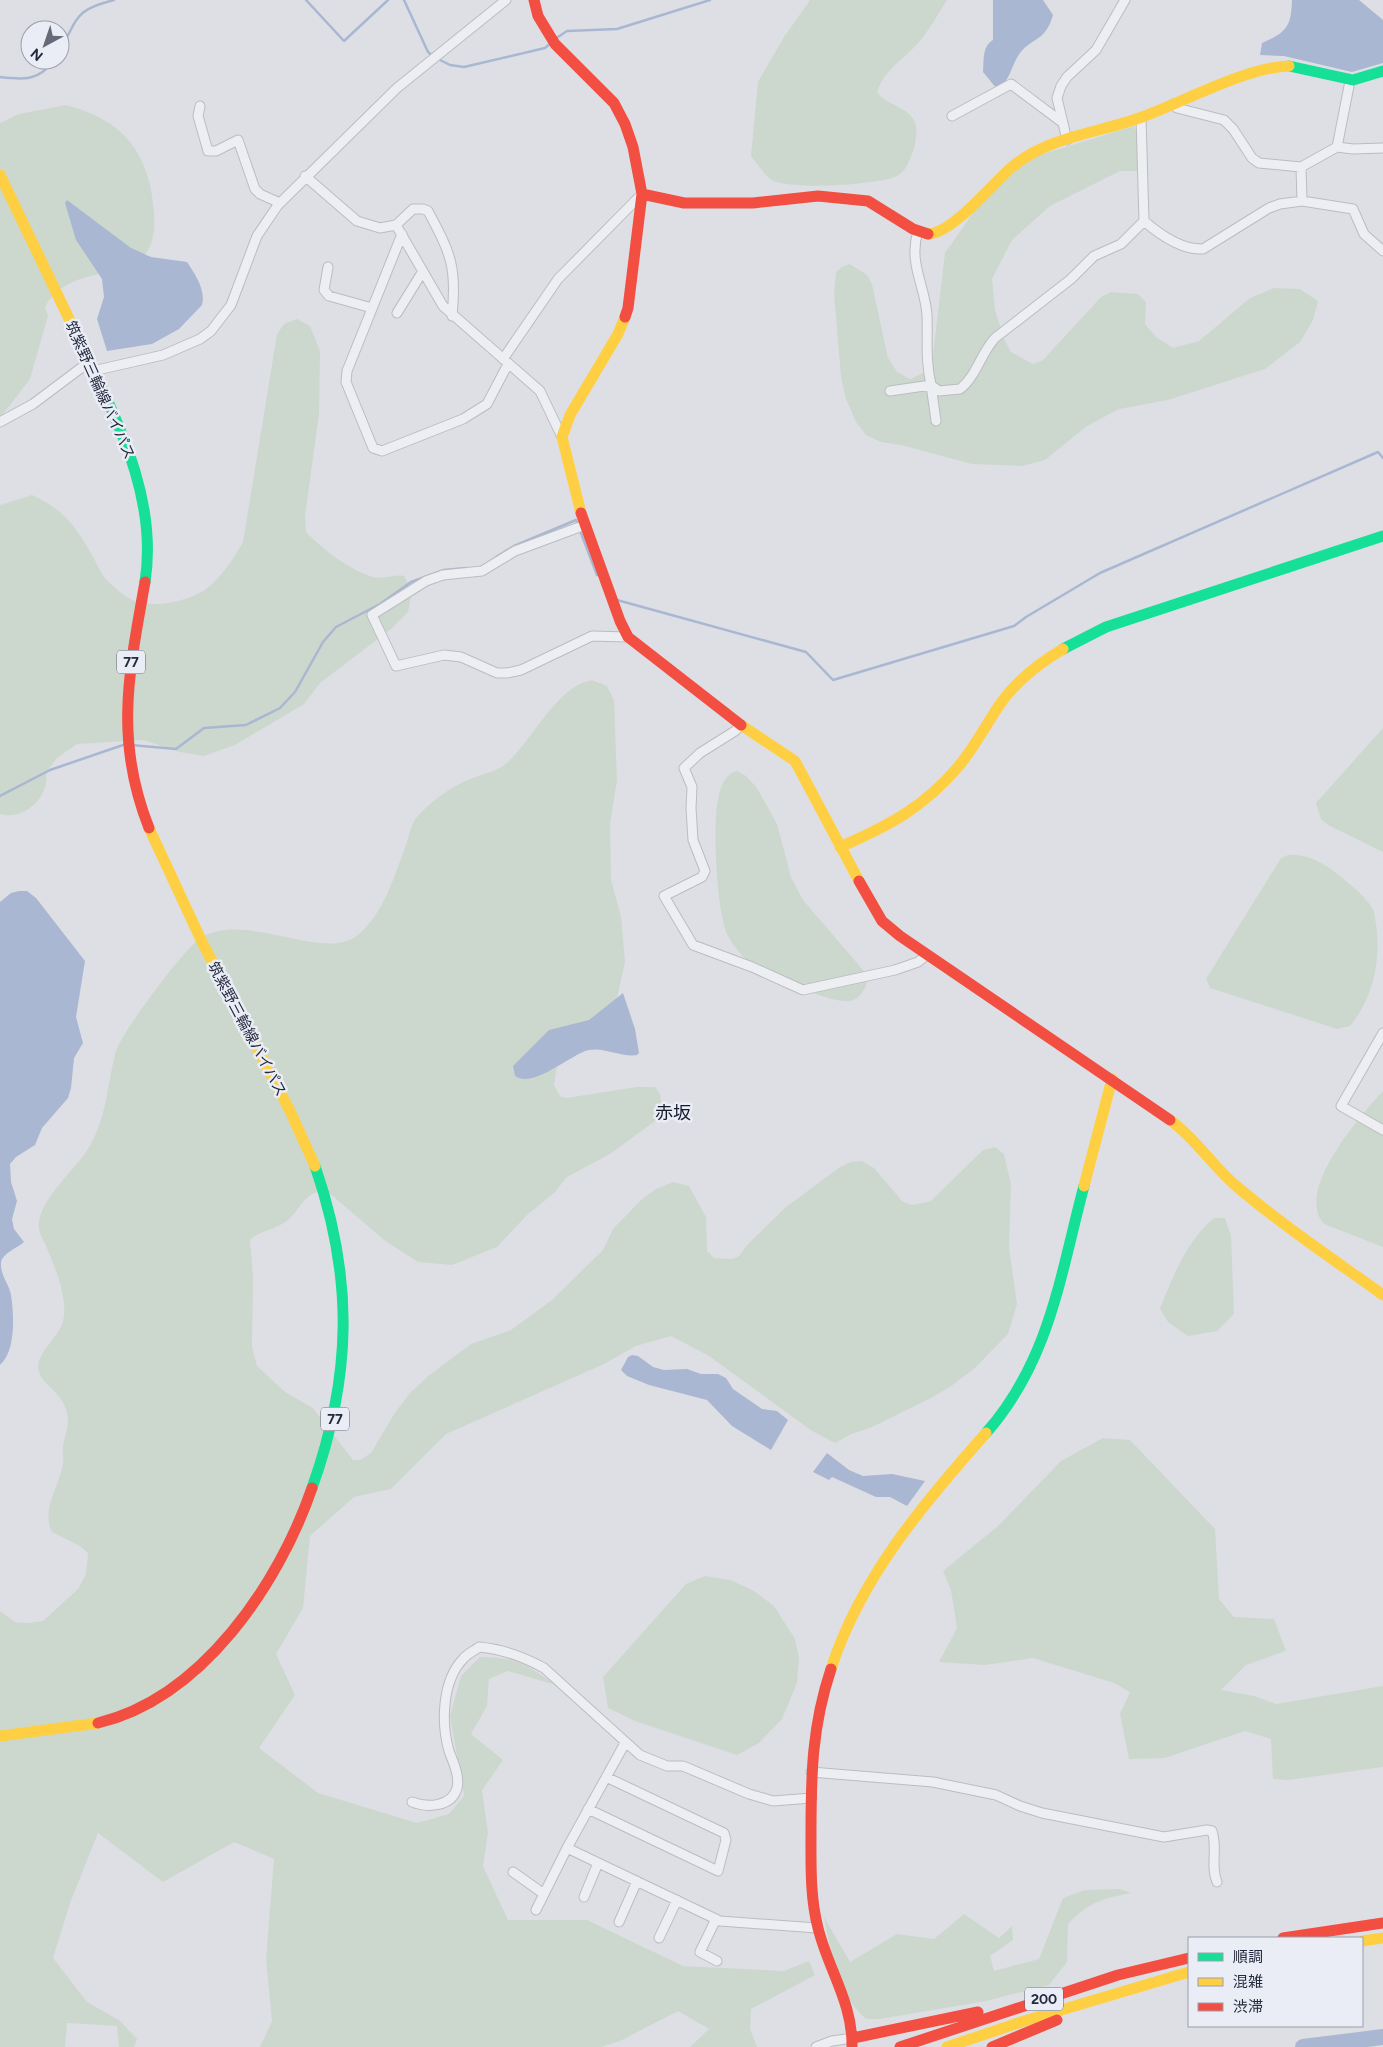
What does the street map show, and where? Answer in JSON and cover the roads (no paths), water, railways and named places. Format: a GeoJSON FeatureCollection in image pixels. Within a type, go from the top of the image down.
{"type":"FeatureCollection","features":[{"type":"Feature","properties":{"kind":"main road"},"geometry":{"type":"LineString","coordinates":[[534,0],[536,15],[545,31],[606,93],[620,113],[634,152],[642,194],[628,308],[618,334],[570,415],[562,437],[585,525],[620,621],[628,637],[741,725],[795,761],[882,921],[927,955],[1112,1079],[1180,1128],[1233,1183],[1276,1218],[1383,1295]]}},
{"type":"Feature","properties":{"kind":"main road"},"geometry":{"type":"LineString","coordinates":[[642,194],[684,203],[753,203],[818,196],[868,201],[918,231],[935,234],[952,223],[1013,166],[1039,148],[1141,118],[1261,70],[1281,65],[1295,65],[1350,81],[1383,71]]}},
{"type":"Feature","properties":{"kind":"main road","name":"筑紫野三輪線バイパス"},"geometry":{"type":"LineString","coordinates":[[0,175],[131,456],[142,496],[147,523],[148,564],[127,694],[126,718],[133,780],[146,820],[163,861],[230,999],[291,1112],[315,1165],[333,1227],[344,1293],[344,1344],[336,1413],[322,1465],[297,1530],[268,1582],[222,1641],[180,1682],[132,1713],[102,1722],[0,1736]]}},
{"type":"Feature","properties":{"kind":"main road"},"geometry":{"type":"LineString","coordinates":[[840,846],[886,827],[926,800],[954,772],[1013,688],[1028,672],[1052,654],[1106,627],[1383,536]]}},
{"type":"Feature","properties":{"kind":"main road"},"geometry":{"type":"LineString","coordinates":[[1076,1988],[852,2042],[846,2004],[825,1955],[817,1928],[812,1876],[811,1772],[815,1728],[823,1691],[841,1634],[870,1584],[909,1526],[940,1484],[1015,1396],[1032,1368],[1045,1334],[1112,1079]]}},
{"type":"Feature","properties":{"kind":"main road"},"geometry":{"type":"LineString","coordinates":[[1290,1937],[1383,1923]]}},
{"type":"Feature","properties":{"kind":"main road"},"geometry":{"type":"LineString","coordinates":[[1363,1942],[1383,1938]]}},
{"type":"Feature","properties":{"kind":"main road","name":"200"},"geometry":{"type":"LineString","coordinates":[[900,2047],[1118,1975],[1188,1958]]}},
{"type":"Feature","properties":{"kind":"main road","name":"200"},"geometry":{"type":"LineString","coordinates":[[947,2047],[1188,1972]]}},
{"type":"Feature","properties":{"kind":"main road"},"geometry":{"type":"LineString","coordinates":[[992,2047],[1121,1992]]}},
{"type":"Feature","properties":{"kind":"street"},"geometry":{"type":"LineString","coordinates":[[0,422],[33,404],[91,367],[164,355],[200,339],[211,331],[231,305],[245,262],[257,236],[280,203],[397,88],[506,0]]}},
{"type":"Feature","properties":{"kind":"street"},"geometry":{"type":"LineString","coordinates":[[1067,140],[1058,98],[1060,86],[1096,50],[1125,0]]}},
{"type":"Feature","properties":{"kind":"street"},"geometry":{"type":"LineString","coordinates":[[1337,147],[1350,81]]}},
{"type":"Feature","properties":{"kind":"street"},"geometry":{"type":"LineString","coordinates":[[952,116],[1011,84],[1062,123]]}},
{"type":"Feature","properties":{"kind":"street"},"geometry":{"type":"LineString","coordinates":[[1173,104],[1177,108],[1224,120],[1233,129],[1252,158],[1259,163],[1301,167],[1337,147],[1353,149],[1383,148]]}},
{"type":"Feature","properties":{"kind":"street"},"geometry":{"type":"LineString","coordinates":[[200,106],[198,116],[208,151],[216,151],[238,140],[255,189],[260,194],[280,203]]}},
{"type":"Feature","properties":{"kind":"street"},"geometry":{"type":"LineString","coordinates":[[890,391],[931,385],[939,391],[952,391],[964,386],[985,349],[995,338],[1071,279],[1094,256],[1121,244],[1144,221],[1141,118]]}},
{"type":"Feature","properties":{"kind":"street"},"geometry":{"type":"LineString","coordinates":[[1301,167],[1302,201]]}},
{"type":"Feature","properties":{"kind":"street"},"geometry":{"type":"LineString","coordinates":[[306,176],[357,221],[380,228],[396,224],[414,209],[424,209],[428,212],[445,241],[453,265],[455,290],[452,316]]}},
{"type":"Feature","properties":{"kind":"street"},"geometry":{"type":"LineString","coordinates":[[402,234],[347,371],[346,382],[373,448],[377,450],[463,419],[487,404],[505,362],[558,279],[642,194]]}},
{"type":"Feature","properties":{"kind":"street"},"geometry":{"type":"LineString","coordinates":[[1144,221],[1181,245],[1193,250],[1202,249],[1269,208],[1280,204],[1302,201],[1353,209],[1364,234],[1383,251]]}},
{"type":"Feature","properties":{"kind":"street"},"geometry":{"type":"LineString","coordinates":[[396,224],[424,271],[436,296],[452,316],[540,391],[562,437]]}},
{"type":"Feature","properties":{"kind":"street"},"geometry":{"type":"LineString","coordinates":[[918,231],[914,243],[916,274],[927,314],[926,351],[936,421]]}},
{"type":"Feature","properties":{"kind":"street"},"geometry":{"type":"LineString","coordinates":[[328,267],[324,290],[329,296],[372,308]]}},
{"type":"Feature","properties":{"kind":"street"},"geometry":{"type":"LineString","coordinates":[[397,313],[424,271]]}},
{"type":"Feature","properties":{"kind":"street"},"geometry":{"type":"LineString","coordinates":[[585,525],[515,552],[482,571],[443,575],[426,581],[372,615],[393,663],[399,667],[444,655],[461,657],[497,673],[507,673],[521,670],[592,636],[628,637]]}},
{"type":"Feature","properties":{"kind":"street"},"geometry":{"type":"LineString","coordinates":[[741,725],[735,731],[700,753],[684,768],[692,787],[693,840],[705,871],[702,877],[664,896],[693,945],[752,967],[803,990],[895,970],[918,962],[927,955]]}},
{"type":"Feature","properties":{"kind":"street"},"geometry":{"type":"LineString","coordinates":[[1383,1033],[1341,1106],[1383,1130]]}},
{"type":"Feature","properties":{"kind":"street"},"geometry":{"type":"LineString","coordinates":[[412,1802],[424,1807],[447,1802],[452,1798],[457,1788],[458,1778],[448,1748],[444,1706],[454,1674],[463,1658],[478,1647],[499,1649],[525,1658],[544,1668],[640,1755],[667,1766],[682,1766],[749,1794],[773,1801],[812,1798]]}},
{"type":"Feature","properties":{"kind":"street"},"geometry":{"type":"LineString","coordinates":[[536,1910],[567,1848],[625,1743]]}},
{"type":"Feature","properties":{"kind":"street"},"geometry":{"type":"LineString","coordinates":[[811,1772],[933,1782],[996,1794],[1020,1806],[1042,1813],[1164,1837],[1207,1830],[1212,1831],[1216,1841],[1213,1873],[1217,1882]]}},
{"type":"Feature","properties":{"kind":"street"},"geometry":{"type":"LineString","coordinates":[[588,1809],[718,1871],[726,1840],[724,1833],[606,1777]]}},
{"type":"Feature","properties":{"kind":"street"},"geometry":{"type":"LineString","coordinates":[[567,1848],[716,1919],[817,1928]]}},
{"type":"Feature","properties":{"kind":"street"},"geometry":{"type":"LineString","coordinates":[[584,1897],[598,1863]]}},
{"type":"Feature","properties":{"kind":"street"},"geometry":{"type":"LineString","coordinates":[[512,1872],[544,1894]]}},
{"type":"Feature","properties":{"kind":"street"},"geometry":{"type":"LineString","coordinates":[[619,1922],[637,1881]]}},
{"type":"Feature","properties":{"kind":"street"},"geometry":{"type":"LineString","coordinates":[[659,1938],[677,1900]]}},
{"type":"Feature","properties":{"kind":"street"},"geometry":{"type":"LineString","coordinates":[[716,1919],[700,1952],[717,1961]]}},
{"type":"Feature","properties":{"kind":"street"},"geometry":{"type":"LineString","coordinates":[[816,2047],[832,2041],[852,2042]]}},
{"type":"Feature","properties":{"kind":"water"},"geometry":{"type":"Polygon","coordinates":[[[993,0],[1043,0],[1053,15],[1050,24],[1043,34],[1020,53],[1006,81],[997,89],[983,72],[985,50],[993,40],[993,0]]]}},
{"type":"Feature","properties":{"kind":"water"},"geometry":{"type":"Polygon","coordinates":[[[1292,0],[1359,0],[1383,20],[1383,63],[1352,72],[1284,56],[1260,55],[1262,43],[1282,32],[1289,23],[1292,0]]]}},
{"type":"Feature","properties":{"kind":"water"},"geometry":{"type":"Polygon","coordinates":[[[67,200],[131,248],[151,257],[187,262],[201,288],[202,305],[179,329],[152,344],[107,351],[97,319],[104,297],[102,279],[76,240],[65,203],[67,200]]]}},
{"type":"Feature","properties":{"kind":"water"},"geometry":{"type":"Polygon","coordinates":[[[27,891],[36,898],[85,961],[76,1017],[83,1043],[74,1058],[68,1098],[42,1128],[35,1145],[16,1157],[10,1164],[11,1182],[17,1201],[12,1219],[14,1229],[24,1242],[7,1253],[1,1262],[2,1271],[11,1295],[13,1332],[9,1351],[0,1365],[0,902],[11,893],[27,891]]]}},
{"type":"Feature","properties":{"kind":"water"},"geometry":{"type":"Polygon","coordinates":[[[623,993],[635,1029],[639,1053],[637,1055],[590,1050],[540,1076],[522,1079],[515,1076],[513,1066],[549,1030],[589,1020],[623,993]]]}},
{"type":"Feature","properties":{"kind":"water"},"geometry":{"type":"Polygon","coordinates":[[[632,1355],[638,1356],[653,1367],[664,1370],[687,1369],[701,1374],[718,1374],[726,1378],[733,1389],[762,1409],[777,1411],[788,1420],[771,1450],[732,1426],[707,1400],[649,1385],[627,1376],[621,1370],[628,1357],[632,1355]]]}},
{"type":"Feature","properties":{"kind":"water"},"geometry":{"type":"Polygon","coordinates":[[[827,1453],[849,1470],[863,1476],[892,1474],[925,1481],[907,1506],[890,1497],[876,1497],[832,1477],[829,1480],[813,1472],[827,1453]]]}},
{"type":"Feature","properties":{"kind":"waterway"},"geometry":{"type":"LineString","coordinates":[[70,31],[79,16],[91,7],[114,0]]}},
{"type":"Feature","properties":{"kind":"waterway"},"geometry":{"type":"LineString","coordinates":[[306,0],[344,41],[388,0]]}},
{"type":"Feature","properties":{"kind":"waterway"},"geometry":{"type":"LineString","coordinates":[[404,0],[428,52],[433,56]]}},
{"type":"Feature","properties":{"kind":"waterway"},"geometry":{"type":"LineString","coordinates":[[555,39],[567,31],[617,29],[710,0]]}},
{"type":"Feature","properties":{"kind":"waterway"},"geometry":{"type":"LineString","coordinates":[[438,59],[450,65],[464,67],[545,48],[551,43]]}},
{"type":"Feature","properties":{"kind":"waterway"},"geometry":{"type":"LineString","coordinates":[[0,77],[30,78],[45,70]]}},
{"type":"Feature","properties":{"kind":"waterway"},"geometry":{"type":"LineString","coordinates":[[617,600],[806,652],[833,680],[1014,626],[1100,573],[1378,452],[1383,458]]}},
{"type":"Feature","properties":{"kind":"waterway"},"geometry":{"type":"LineString","coordinates":[[496,557],[514,546],[576,520],[597,575]]}},
{"type":"Feature","properties":{"kind":"waterway"},"geometry":{"type":"LineString","coordinates":[[131,745],[176,749],[204,728],[246,725],[280,708],[295,692],[323,642],[336,627],[380,604],[411,582],[444,570],[466,568]]}},
{"type":"Feature","properties":{"kind":"waterway"},"geometry":{"type":"LineString","coordinates":[[0,796],[50,770],[123,745]]}},
{"type":"Feature","properties":{"kind":"waterway"},"geometry":{"type":"LineString","coordinates":[[1303,2047],[1383,2037]]}},
{"type":"Feature","properties":{"kind":"district","name":"赤坂"},"geometry":{"type":"Point","coordinates":[673,1113]}}]}
